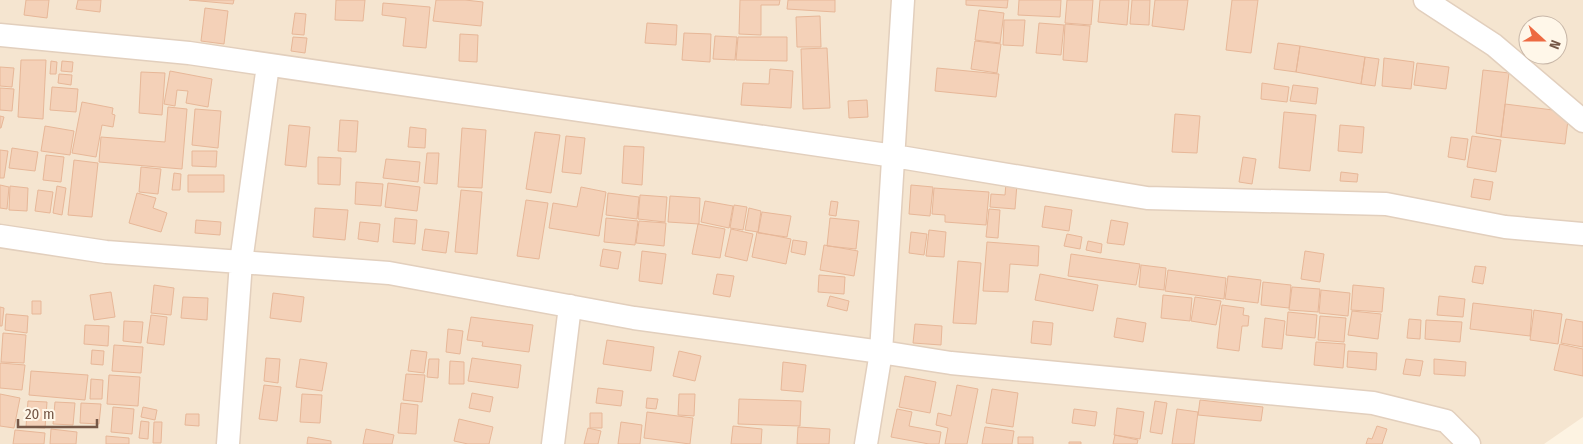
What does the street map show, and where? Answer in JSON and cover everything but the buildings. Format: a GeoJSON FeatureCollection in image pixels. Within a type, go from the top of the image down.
{"type":"FeatureCollection","features":[{"type":"Feature","properties":{"kind":"street"},"geometry":{"type":"LineString","coordinates":[[866,444],[881,352],[903,0]]}},
{"type":"Feature","properties":{"kind":"street"},"geometry":{"type":"LineString","coordinates":[[1425,0],[1494,45],[1583,121]]}},
{"type":"Feature","properties":{"kind":"street"},"geometry":{"type":"LineString","coordinates":[[0,35],[189,54],[268,65],[894,156],[1147,198],[1386,204],[1505,227],[1583,234]]}},
{"type":"Feature","properties":{"kind":"street"},"geometry":{"type":"LineString","coordinates":[[228,444],[241,262],[268,65]]}},
{"type":"Feature","properties":{"kind":"street"},"geometry":{"type":"LineString","coordinates":[[0,236],[106,252],[388,273],[643,319],[951,363],[1373,403],[1446,421],[1469,444]]}},
{"type":"Feature","properties":{"kind":"street"},"geometry":{"type":"LineString","coordinates":[[554,444],[570,306]]}},
{"type":"Feature","properties":{"kind":"shaded area"},"geometry":{"type":"Polygon","coordinates":[[[0,0],[1583,0],[1583,417],[1544,444],[0,444],[0,0]]]}}]}
